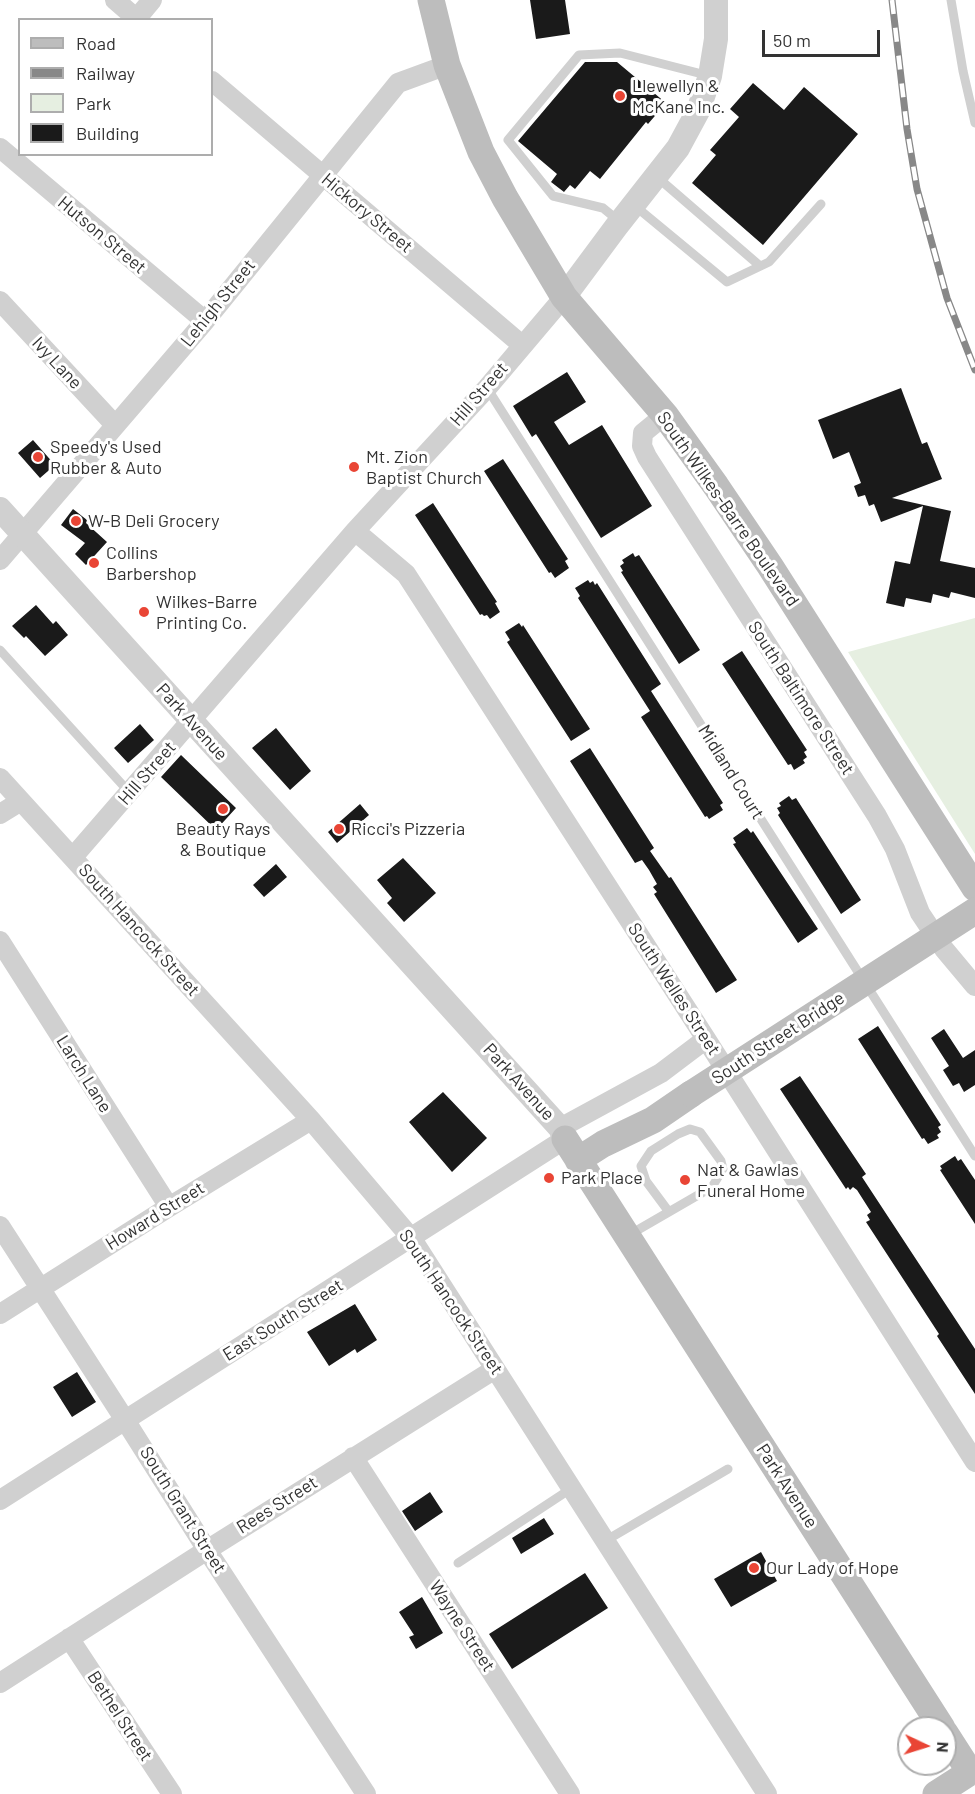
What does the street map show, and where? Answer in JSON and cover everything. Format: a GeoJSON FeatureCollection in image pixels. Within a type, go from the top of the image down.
{"type":"FeatureCollection","features":[{"type":"Feature","properties":{"kind":"main road","name":"South Wilkes-Barre Boulevard"},"geometry":{"type":"LineString","coordinates":[[431,0],[447,65],[481,152],[504,198],[564,297],[665,415],[716,486],[770,566],[975,888]]}},
{"type":"Feature","properties":{"kind":"main road","name":"South Street Bridge"},"geometry":{"type":"LineString","coordinates":[[567,1142],[603,1144],[653,1120],[975,911]]}},
{"type":"Feature","properties":{"kind":"main road","name":"Park Avenue"},"geometry":{"type":"LineString","coordinates":[[567,1142],[934,1716]]}},
{"type":"Feature","properties":{"kind":"main road"},"geometry":{"type":"LineString","coordinates":[[936,1794],[973,1771],[957,1749]]}},
{"type":"Feature","properties":{"kind":"street"},"geometry":{"type":"LineString","coordinates":[[115,0],[137,18]]}},
{"type":"Feature","properties":{"kind":"street"},"geometry":{"type":"LineString","coordinates":[[139,18],[152,0]]}},
{"type":"Feature","properties":{"kind":"street","name":"Hill Street"},"geometry":{"type":"LineString","coordinates":[[73,857],[356,531],[486,388],[564,297],[678,148],[698,111],[710,76],[716,39],[716,0]]}},
{"type":"Feature","properties":{"kind":"street","name":"Lehigh Street"},"geometry":{"type":"LineString","coordinates":[[0,560],[205,321],[398,83],[447,65]]}},
{"type":"Feature","properties":{"kind":"street","name":"Hickory Street"},"geometry":{"type":"LineString","coordinates":[[213,82],[522,345]]}},
{"type":"Feature","properties":{"kind":"street","name":"Hutson Street"},"geometry":{"type":"LineString","coordinates":[[0,148],[205,321]]}},
{"type":"Feature","properties":{"kind":"street","name":"Ivy Lane"},"geometry":{"type":"LineString","coordinates":[[0,301],[115,426]]}},
{"type":"Feature","properties":{"kind":"street","name":"South Baltimore Street"},"geometry":{"type":"LineString","coordinates":[[665,415],[643,433],[642,446],[647,457],[877,816],[895,849],[920,913],[944,949],[975,986]]}},
{"type":"Feature","properties":{"kind":"street","name":"Park Avenue"},"geometry":{"type":"LineString","coordinates":[[0,509],[567,1142]]}},
{"type":"Feature","properties":{"kind":"street","name":"South Welles Street"},"geometry":{"type":"LineString","coordinates":[[356,531],[406,574],[975,1462]]}},
{"type":"Feature","properties":{"kind":"street","name":"South Hancock Street"},"geometry":{"type":"LineString","coordinates":[[0,778],[310,1120],[412,1239],[767,1794]]}},
{"type":"Feature","properties":{"kind":"street"},"geometry":{"type":"LineString","coordinates":[[0,814],[21,801]]}},
{"type":"Feature","properties":{"kind":"street","name":"Larch Lane"},"geometry":{"type":"LineString","coordinates":[[0,941],[169,1207]]}},
{"type":"Feature","properties":{"kind":"street","name":"East South Street"},"geometry":{"type":"LineString","coordinates":[[0,1500],[567,1142],[706,1039]]}},
{"type":"Feature","properties":{"kind":"street","name":"Howard Street"},"geometry":{"type":"LineString","coordinates":[[0,1314],[310,1120]]}},
{"type":"Feature","properties":{"kind":"street","name":"South Grant Street"},"geometry":{"type":"LineString","coordinates":[[0,1226],[366,1794]]}},
{"type":"Feature","properties":{"kind":"street","name":"Rees Street"},"geometry":{"type":"LineString","coordinates":[[0,1683],[495,1369]]}},
{"type":"Feature","properties":{"kind":"street","name":"Wayne Street"},"geometry":{"type":"LineString","coordinates":[[353,1457],[570,1794]]}},
{"type":"Feature","properties":{"kind":"street","name":"Bethel Street"},"geometry":{"type":"LineString","coordinates":[[69,1638],[172,1794]]}},
{"type":"Feature","properties":{"kind":"lane"},"geometry":{"type":"LineString","coordinates":[[951,0],[963,71],[975,123]]}},
{"type":"Feature","properties":{"kind":"lane"},"geometry":{"type":"LineString","coordinates":[[710,76],[620,53],[579,55],[508,140],[553,196],[627,213],[727,282],[769,261],[822,204]]}},
{"type":"Feature","properties":{"kind":"lane"},"geometry":{"type":"LineString","coordinates":[[656,176],[760,266]]}},
{"type":"Feature","properties":{"kind":"lane","name":"Midland Court"},"geometry":{"type":"LineString","coordinates":[[486,388],[975,1156]]}},
{"type":"Feature","properties":{"kind":"lane"},"geometry":{"type":"LineString","coordinates":[[0,650],[129,792]]}},
{"type":"Feature","properties":{"kind":"lane"},"geometry":{"type":"LineString","coordinates":[[627,1237],[712,1187],[723,1169],[721,1161],[700,1132],[690,1129],[678,1134],[651,1151],[641,1166],[646,1181],[669,1212]]}},
{"type":"Feature","properties":{"kind":"lane"},"geometry":{"type":"LineString","coordinates":[[605,1541],[729,1469]]}},
{"type":"Feature","properties":{"kind":"lane"},"geometry":{"type":"LineString","coordinates":[[458,1563],[572,1488]]}},
{"type":"Feature","properties":{"kind":"green space"},"geometry":{"type":"Polygon","coordinates":[[[975,618],[975,854],[848,652],[975,618]]]}},
{"type":"Feature","properties":{"kind":"building"},"geometry":{"type":"Polygon","coordinates":[[[530,0],[565,0],[570,34],[536,39],[530,0]]]}},
{"type":"Feature","properties":{"kind":"building"},"geometry":{"type":"Polygon","coordinates":[[[585,62],[617,62],[666,103],[648,124],[646,122],[600,179],[590,171],[575,189],[570,185],[564,192],[551,182],[557,174],[518,141],[585,62]]]}},
{"type":"Feature","properties":{"kind":"building"},"geometry":{"type":"Polygon","coordinates":[[[753,83],[784,110],[804,87],[858,134],[763,245],[692,183],[716,155],[710,150],[739,117],[730,109],[753,83]]]}},
{"type":"Feature","properties":{"kind":"building"},"geometry":{"type":"Polygon","coordinates":[[[567,372],[586,402],[554,422],[569,445],[602,425],[652,506],[601,538],[536,434],[532,437],[513,406],[567,372]]]}},
{"type":"Feature","properties":{"kind":"building"},"geometry":{"type":"Polygon","coordinates":[[[901,388],[922,444],[927,442],[942,479],[892,498],[951,511],[940,561],[975,568],[975,598],[951,592],[949,598],[933,594],[931,603],[906,598],[904,607],[886,603],[895,561],[910,564],[923,506],[881,522],[874,504],[869,506],[865,495],[858,497],[854,486],[861,483],[849,452],[833,459],[818,420],[901,388]]]}},
{"type":"Feature","properties":{"kind":"building"},"geometry":{"type":"Polygon","coordinates":[[[33,440],[55,465],[40,478],[18,453],[33,440]]]}},
{"type":"Feature","properties":{"kind":"building"},"geometry":{"type":"Polygon","coordinates":[[[503,459],[568,559],[565,561],[569,568],[555,578],[551,572],[549,573],[484,471],[503,459]]]}},
{"type":"Feature","properties":{"kind":"building"},"geometry":{"type":"Polygon","coordinates":[[[433,503],[497,602],[495,603],[500,612],[490,619],[487,615],[480,615],[415,515],[433,503]]]}},
{"type":"Feature","properties":{"kind":"building"},"geometry":{"type":"Polygon","coordinates":[[[73,509],[87,520],[86,523],[107,542],[86,565],[75,554],[85,543],[61,525],[73,509]]]}},
{"type":"Feature","properties":{"kind":"building"},"geometry":{"type":"Polygon","coordinates":[[[633,553],[635,557],[639,555],[700,650],[679,664],[621,572],[623,571],[620,566],[624,563],[622,560],[633,553]]]}},
{"type":"Feature","properties":{"kind":"building"},"geometry":{"type":"Polygon","coordinates":[[[588,580],[590,583],[593,581],[595,585],[597,583],[661,684],[651,691],[723,803],[720,805],[723,810],[709,819],[705,817],[641,717],[650,711],[578,598],[580,596],[575,588],[588,580]]]}},
{"type":"Feature","properties":{"kind":"building"},"geometry":{"type":"Polygon","coordinates":[[[36,605],[53,624],[56,621],[68,635],[45,656],[26,636],[24,638],[12,626],[36,605]]]}},
{"type":"Feature","properties":{"kind":"building"},"geometry":{"type":"Polygon","coordinates":[[[519,623],[522,627],[523,625],[590,729],[571,741],[507,642],[510,640],[505,632],[519,623]]]}},
{"type":"Feature","properties":{"kind":"building"},"geometry":{"type":"Polygon","coordinates":[[[742,651],[807,750],[804,752],[807,757],[803,760],[805,763],[794,770],[791,764],[788,765],[722,664],[742,651]]]}},
{"type":"Feature","properties":{"kind":"building"},"geometry":{"type":"Polygon","coordinates":[[[140,724],[154,740],[128,763],[114,748],[140,724]]]}},
{"type":"Feature","properties":{"kind":"building"},"geometry":{"type":"Polygon","coordinates":[[[276,728],[311,771],[290,790],[252,748],[276,728]]]}},
{"type":"Feature","properties":{"kind":"building"},"geometry":{"type":"Polygon","coordinates":[[[590,748],[654,848],[650,851],[669,878],[671,877],[737,980],[716,993],[654,894],[657,892],[653,887],[657,884],[649,870],[642,860],[635,863],[570,761],[590,748]]]}},
{"type":"Feature","properties":{"kind":"building"},"geometry":{"type":"Polygon","coordinates":[[[181,755],[236,808],[216,830],[161,777],[181,755]]]}},
{"type":"Feature","properties":{"kind":"building"},"geometry":{"type":"Polygon","coordinates":[[[789,796],[792,800],[796,798],[861,900],[841,914],[778,815],[780,813],[777,808],[781,806],[779,803],[789,796]]]}},
{"type":"Feature","properties":{"kind":"building"},"geometry":{"type":"Polygon","coordinates":[[[360,804],[369,815],[337,843],[328,832],[360,804]]]}},
{"type":"Feature","properties":{"kind":"building"},"geometry":{"type":"Polygon","coordinates":[[[747,828],[751,833],[753,831],[818,929],[798,943],[733,844],[736,843],[733,838],[747,828]]]}},
{"type":"Feature","properties":{"kind":"building"},"geometry":{"type":"Polygon","coordinates":[[[403,858],[436,893],[404,922],[387,903],[392,898],[377,880],[403,858]]]}},
{"type":"Feature","properties":{"kind":"building"},"geometry":{"type":"Polygon","coordinates":[[[276,864],[287,877],[264,897],[253,885],[276,864]]]}},
{"type":"Feature","properties":{"kind":"building"},"geometry":{"type":"Polygon","coordinates":[[[878,1026],[941,1125],[938,1127],[941,1132],[937,1135],[939,1138],[928,1144],[924,1138],[922,1139],[858,1039],[878,1026]]]}},
{"type":"Feature","properties":{"kind":"building"},"geometry":{"type":"Polygon","coordinates":[[[944,1029],[963,1058],[975,1050],[975,1085],[964,1092],[959,1083],[953,1086],[943,1070],[949,1066],[931,1038],[944,1029]]]}},
{"type":"Feature","properties":{"kind":"building"},"geometry":{"type":"Polygon","coordinates":[[[800,1076],[866,1174],[862,1177],[975,1349],[975,1394],[866,1222],[870,1220],[867,1215],[871,1212],[857,1190],[853,1187],[850,1190],[848,1187],[846,1189],[780,1089],[800,1076]]]}},
{"type":"Feature","properties":{"kind":"building"},"geometry":{"type":"Polygon","coordinates":[[[443,1092],[487,1138],[452,1172],[409,1122],[443,1092]]]}},
{"type":"Feature","properties":{"kind":"building"},"geometry":{"type":"Polygon","coordinates":[[[955,1156],[958,1161],[961,1159],[975,1180],[975,1224],[940,1170],[942,1169],[940,1166],[955,1156]]]}},
{"type":"Feature","properties":{"kind":"building"},"geometry":{"type":"Polygon","coordinates":[[[355,1304],[377,1340],[357,1353],[355,1349],[329,1366],[307,1332],[355,1304]]]}},
{"type":"Feature","properties":{"kind":"building"},"geometry":{"type":"Polygon","coordinates":[[[77,1372],[96,1402],[72,1417],[53,1387],[77,1372]]]}},
{"type":"Feature","properties":{"kind":"building"},"geometry":{"type":"Polygon","coordinates":[[[430,1492],[443,1512],[415,1531],[402,1511],[430,1492]]]}},
{"type":"Feature","properties":{"kind":"building"},"geometry":{"type":"Polygon","coordinates":[[[544,1518],[554,1534],[521,1554],[512,1538],[544,1518]]]}},
{"type":"Feature","properties":{"kind":"building"},"geometry":{"type":"Polygon","coordinates":[[[761,1552],[777,1581],[731,1607],[714,1579],[761,1552]]]}},
{"type":"Feature","properties":{"kind":"building"},"geometry":{"type":"Polygon","coordinates":[[[585,1573],[608,1608],[512,1669],[489,1634],[585,1573]]]}},
{"type":"Feature","properties":{"kind":"building"},"geometry":{"type":"Polygon","coordinates":[[[422,1597],[443,1633],[416,1649],[409,1637],[414,1635],[399,1612],[422,1597]]]}},
{"type":"Feature","properties":{"kind":"railway"},"geometry":{"type":"LineString","coordinates":[[892,0],[907,129],[917,189],[947,298],[975,370]]}},
{"type":"Feature","properties":{"kind":"place","name":"Llewellyn & McKane Inc."},"geometry":{"type":"Point","coordinates":[620,96]}},
{"type":"Feature","properties":{"kind":"place","name":"Speedy's Used Rubber & Auto"},"geometry":{"type":"Point","coordinates":[38,457]}},
{"type":"Feature","properties":{"kind":"place","name":"Mt. Zion Baptist Church"},"geometry":{"type":"Point","coordinates":[354,467]}},
{"type":"Feature","properties":{"kind":"place","name":"W-B Deli Grocery"},"geometry":{"type":"Point","coordinates":[76,521]}},
{"type":"Feature","properties":{"kind":"place","name":"Collins Barbershop"},"geometry":{"type":"Point","coordinates":[94,563]}},
{"type":"Feature","properties":{"kind":"place","name":"Wilkes-Barre Printing Co."},"geometry":{"type":"Point","coordinates":[144,612]}},
{"type":"Feature","properties":{"kind":"place","name":"Beauty Rays & Boutique"},"geometry":{"type":"Point","coordinates":[223,809]}},
{"type":"Feature","properties":{"kind":"place","name":"Ricci's Pizzeria"},"geometry":{"type":"Point","coordinates":[339,829]}},
{"type":"Feature","properties":{"kind":"place","name":"Park Place"},"geometry":{"type":"Point","coordinates":[549,1178]}},
{"type":"Feature","properties":{"kind":"place","name":"Nat & Gawlas Funeral Home"},"geometry":{"type":"Point","coordinates":[685,1180]}},
{"type":"Feature","properties":{"kind":"place","name":"Our Lady of Hope"},"geometry":{"type":"Point","coordinates":[754,1568]}}]}
